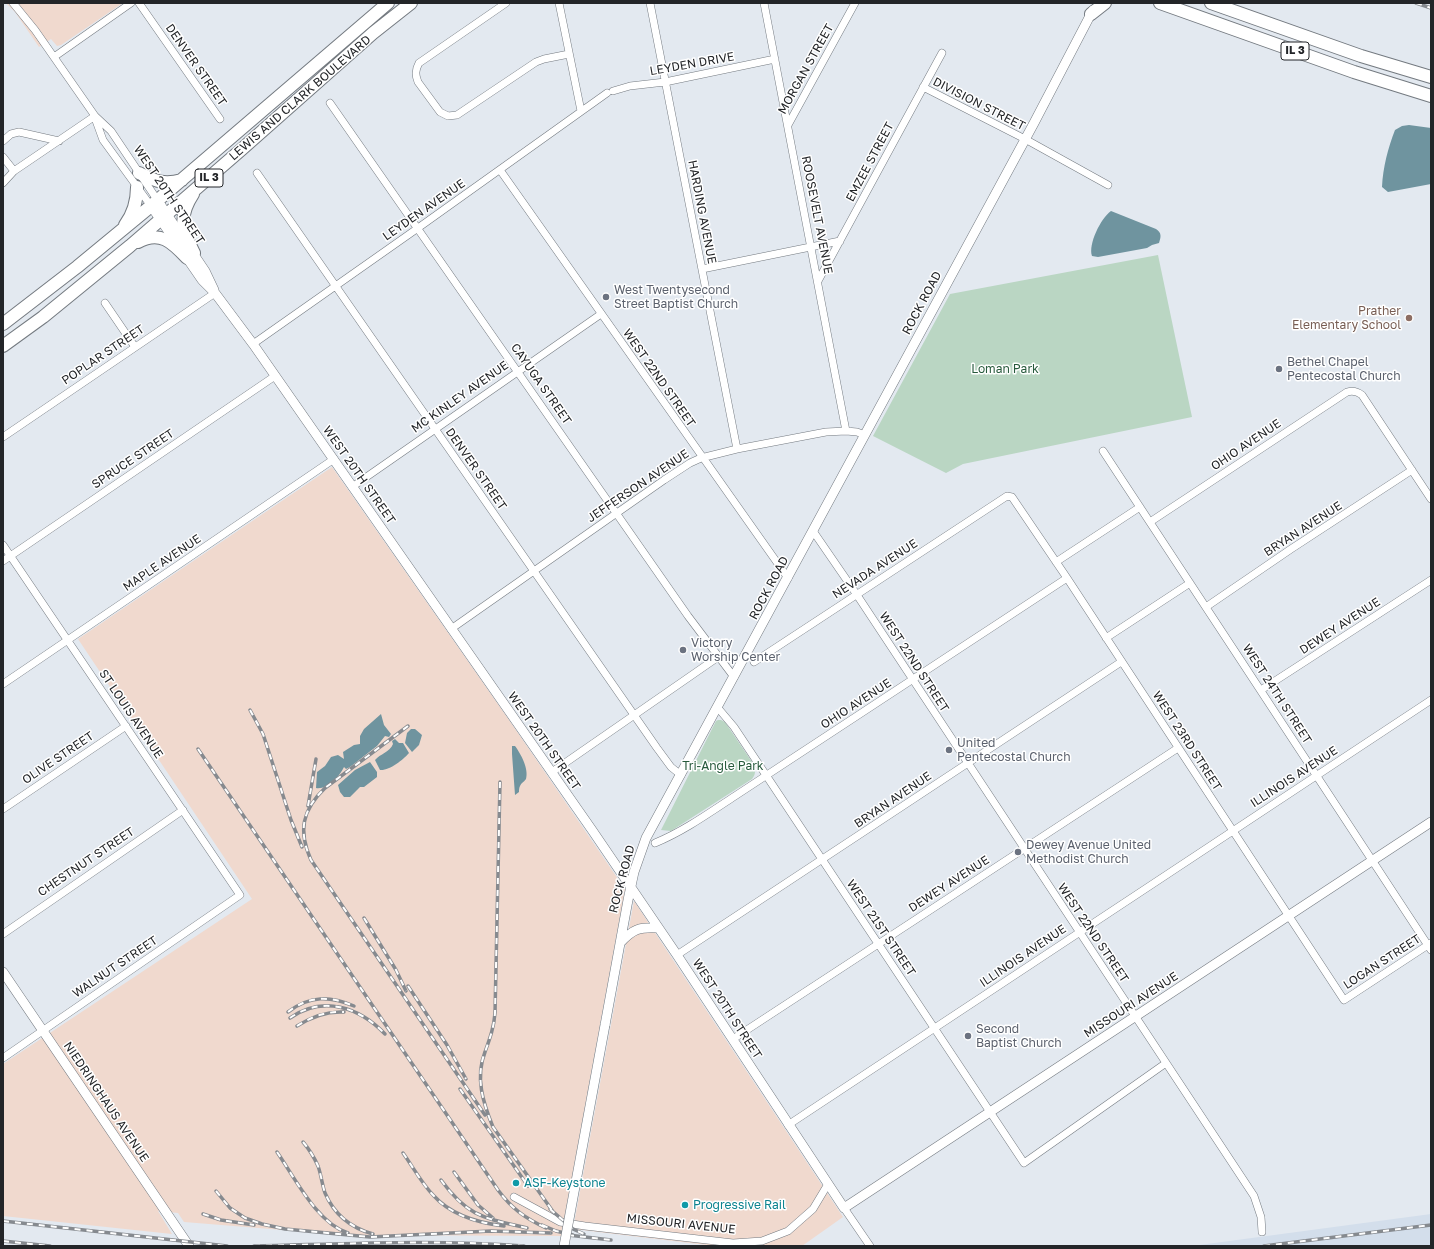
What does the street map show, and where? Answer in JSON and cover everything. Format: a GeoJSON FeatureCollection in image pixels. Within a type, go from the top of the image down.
{"type":"FeatureCollection","features":[{"type":"Feature","properties":{"kind":"highway","name":"LEWIS AND CLARK BOULEVARD"},"geometry":{"type":"LineString","coordinates":[[3,324],[78,267],[154,204],[388,3]]}},
{"type":"Feature","properties":{"kind":"highway","name":"LEWIS AND CLARK BOULEVARD"},"geometry":{"type":"LineString","coordinates":[[3,346],[43,317],[130,246],[373,33],[411,3]]}},
{"type":"Feature","properties":{"kind":"highway"},"geometry":{"type":"LineString","coordinates":[[1094,8],[1105,3]]}},
{"type":"Feature","properties":{"kind":"highway","name":"IL 3"},"geometry":{"type":"LineString","coordinates":[[1160,3],[1354,72],[1431,96]]}},
{"type":"Feature","properties":{"kind":"highway","name":"IL 3"},"geometry":{"type":"LineString","coordinates":[[1212,3],[1361,56],[1431,77]]}},
{"type":"Feature","properties":{"kind":"highway"},"geometry":{"type":"LineString","coordinates":[[139,173],[157,182],[172,182],[183,179]]}},
{"type":"Feature","properties":{"kind":"highway"},"geometry":{"type":"LineString","coordinates":[[119,233],[133,211],[137,199],[137,187]]}},
{"type":"Feature","properties":{"kind":"highway"},"geometry":{"type":"LineString","coordinates":[[190,255],[182,219],[188,201],[196,189]]}},
{"type":"Feature","properties":{"kind":"highway"},"geometry":{"type":"LineString","coordinates":[[130,246],[141,240],[158,237],[166,239],[190,255]]}},
{"type":"Feature","properties":{"kind":"street","name":"WEST 20TH STREET"},"geometry":{"type":"LineString","coordinates":[[13,3],[35,30],[95,116],[111,131],[139,173],[154,204]]}},
{"type":"Feature","properties":{"kind":"street"},"geometry":{"type":"LineString","coordinates":[[54,57],[131,3]]}},
{"type":"Feature","properties":{"kind":"street","name":"DENVER STREET"},"geometry":{"type":"LineString","coordinates":[[139,3],[220,119]]}},
{"type":"Feature","properties":{"kind":"street"},"geometry":{"type":"LineString","coordinates":[[506,3],[419,63],[416,76],[418,82],[440,112],[448,116],[457,115],[536,62],[569,54]]}},
{"type":"Feature","properties":{"kind":"street"},"geometry":{"type":"LineString","coordinates":[[559,3],[581,111]]}},
{"type":"Feature","properties":{"kind":"street","name":"HARDING AVENUE"},"geometry":{"type":"LineString","coordinates":[[650,3],[737,449]]}},
{"type":"Feature","properties":{"kind":"street","name":"ROOSEVELT AVENUE"},"geometry":{"type":"LineString","coordinates":[[764,3],[812,246],[846,430]]}},
{"type":"Feature","properties":{"kind":"street","name":"MORGAN STREET"},"geometry":{"type":"LineString","coordinates":[[788,125],[855,3]]}},
{"type":"Feature","properties":{"kind":"street","name":"ROCK ROAD"},"geometry":{"type":"LineString","coordinates":[[564,1246],[631,887],[636,866],[646,838],[718,708],[1025,140],[1094,8]]}},
{"type":"Feature","properties":{"kind":"street","name":"EMZEE STREET"},"geometry":{"type":"LineString","coordinates":[[818,281],[942,54]]}},
{"type":"Feature","properties":{"kind":"street","name":"LEYDEN DRIVE"},"geometry":{"type":"LineString","coordinates":[[610,92],[775,59]]}},
{"type":"Feature","properties":{"kind":"street","name":"DIVISION STREET"},"geometry":{"type":"LineString","coordinates":[[923,88],[1025,140],[1108,185]]}},
{"type":"Feature","properties":{"kind":"street","name":"LEYDEN AVENUE"},"geometry":{"type":"LineString","coordinates":[[253,344],[581,111],[610,92]]}},
{"type":"Feature","properties":{"kind":"street","name":"CAYUGA STREET"},"geometry":{"type":"LineString","coordinates":[[330,103],[718,657],[734,677]]}},
{"type":"Feature","properties":{"kind":"street","name":"WEST 20TH STREET"},"geometry":{"type":"LineString","coordinates":[[95,116],[103,140],[137,187],[154,204],[190,255],[205,271],[215,293],[253,344],[631,887],[844,1208]]}},
{"type":"Feature","properties":{"kind":"street"},"geometry":{"type":"LineString","coordinates":[[3,183],[14,171],[95,116]]}},
{"type":"Feature","properties":{"kind":"street"},"geometry":{"type":"LineString","coordinates":[[3,141],[12,134],[19,132],[59,140]]}},
{"type":"Feature","properties":{"kind":"street"},"geometry":{"type":"LineString","coordinates":[[3,157],[14,171]]}},
{"type":"Feature","properties":{"kind":"street","name":"WEST 22ND STREET"},"geometry":{"type":"LineString","coordinates":[[500,170],[788,578]]}},
{"type":"Feature","properties":{"kind":"street","name":"DENVER STREET"},"geometry":{"type":"LineString","coordinates":[[257,173],[634,715],[671,767],[681,775]]}},
{"type":"Feature","properties":{"kind":"street"},"geometry":{"type":"LineString","coordinates":[[702,269],[840,241]]}},
{"type":"Feature","properties":{"kind":"street","name":"POPLAR STREET"},"geometry":{"type":"LineString","coordinates":[[3,437],[215,293]]}},
{"type":"Feature","properties":{"kind":"street"},"geometry":{"type":"LineString","coordinates":[[105,303],[135,347]]}},
{"type":"Feature","properties":{"kind":"street","name":"MC KINLEY AVENUE"},"geometry":{"type":"LineString","coordinates":[[352,487],[601,314]]}},
{"type":"Feature","properties":{"kind":"street","name":"SPRUCE STREET"},"geometry":{"type":"LineString","coordinates":[[3,561],[275,376]]}},
{"type":"Feature","properties":{"kind":"street","name":"OHIO AVENUE"},"geometry":{"type":"LineString","coordinates":[[1150,522],[1347,392],[1356,391],[1362,395],[1412,470]]}},
{"type":"Feature","properties":{"kind":"street","name":"JEFFERSON AVENUE"},"geometry":{"type":"LineString","coordinates":[[451,629],[683,468],[702,458],[737,449],[826,432],[846,430],[865,435]]}},
{"type":"Feature","properties":{"kind":"street","name":"WEST 24TH STREET"},"geometry":{"type":"LineString","coordinates":[[1103,451],[1430,946]]}},
{"type":"Feature","properties":{"kind":"street","name":"MAPLE AVENUE"},"geometry":{"type":"LineString","coordinates":[[3,684],[334,460]]}},
{"type":"Feature","properties":{"kind":"street"},"geometry":{"type":"LineString","coordinates":[[1412,470],[1431,499]]}},
{"type":"Feature","properties":{"kind":"street","name":"BRYAN AVENUE"},"geometry":{"type":"LineString","coordinates":[[1206,606],[1412,470]]}},
{"type":"Feature","properties":{"kind":"street","name":"NEVADA AVENUE"},"geometry":{"type":"LineString","coordinates":[[754,662],[1007,496],[1010,496]]}},
{"type":"Feature","properties":{"kind":"street","name":"WEST 23RD STREET"},"geometry":{"type":"LineString","coordinates":[[1010,496],[1067,578],[1344,1000]]}},
{"type":"Feature","properties":{"kind":"street"},"geometry":{"type":"LineString","coordinates":[[1056,562],[1140,506]]}},
{"type":"Feature","properties":{"kind":"street","name":"WEST 22ND STREET"},"geometry":{"type":"LineString","coordinates":[[813,531],[1254,1196],[1261,1217],[1262,1232]]}},
{"type":"Feature","properties":{"kind":"street","name":"ST LOUIS AVENUE"},"geometry":{"type":"LineString","coordinates":[[3,545],[240,895]]}},
{"type":"Feature","properties":{"kind":"street","name":"OHIO AVENUE"},"geometry":{"type":"LineString","coordinates":[[655,843],[684,829],[767,776],[1067,578]]}},
{"type":"Feature","properties":{"kind":"street","name":"DEWEY AVENUE"},"geometry":{"type":"LineString","coordinates":[[1261,690],[1431,580]]}},
{"type":"Feature","properties":{"kind":"street"},"geometry":{"type":"LineString","coordinates":[[1106,638],[1190,583]]}},
{"type":"Feature","properties":{"kind":"street"},"geometry":{"type":"LineString","coordinates":[[552,772],[718,657]]}},
{"type":"Feature","properties":{"kind":"street","name":"BRYAN AVENUE"},"geometry":{"type":"LineString","coordinates":[[677,955],[1121,662]]}},
{"type":"Feature","properties":{"kind":"street","name":"ILLINOIS AVENUE"},"geometry":{"type":"LineString","coordinates":[[788,1125],[1431,700]]}},
{"type":"Feature","properties":{"kind":"street","name":"WEST 21ST STREET"},"geometry":{"type":"LineString","coordinates":[[718,708],[734,727],[767,776],[1024,1163],[1166,1063]]}},
{"type":"Feature","properties":{"kind":"street","name":"OLIVE STREET"},"geometry":{"type":"LineString","coordinates":[[3,809],[126,726]]}},
{"type":"Feature","properties":{"kind":"street","name":"DEWEY AVENUE"},"geometry":{"type":"LineString","coordinates":[[733,1039],[1178,748]]}},
{"type":"Feature","properties":{"kind":"street","name":"CHESTNUT STREET"},"geometry":{"type":"LineString","coordinates":[[3,934],[183,810]]}},
{"type":"Feature","properties":{"kind":"street","name":"MISSOURI AVENUE"},"geometry":{"type":"LineString","coordinates":[[844,1208],[1431,822]]}},
{"type":"Feature","properties":{"kind":"street","name":"WALNUT STREET"},"geometry":{"type":"LineString","coordinates":[[3,1058],[240,895]]}},
{"type":"Feature","properties":{"kind":"street"},"geometry":{"type":"LineString","coordinates":[[620,943],[629,933],[637,929],[646,927],[658,928]]}},
{"type":"Feature","properties":{"kind":"street","name":"LOGAN STREET"},"geometry":{"type":"LineString","coordinates":[[1344,1000],[1430,946]]}},
{"type":"Feature","properties":{"kind":"street","name":"NIEDRINGHAUS AVENUE"},"geometry":{"type":"LineString","coordinates":[[3,972],[189,1246]]}},
{"type":"Feature","properties":{"kind":"street","name":"MISSOURI AVENUE"},"geometry":{"type":"LineString","coordinates":[[514,1197],[560,1222],[733,1242],[762,1241],[788,1231],[812,1209],[828,1184]]}},
{"type":"Feature","properties":{"kind":"street"},"geometry":{"type":"LineString","coordinates":[[844,1208],[870,1246]]}},
{"type":"Feature","properties":{"kind":"shaded area"},"geometry":{"type":"Polygon","coordinates":[[[6,3],[123,3],[61,45],[57,46],[51,39],[39,47],[15,12],[6,3]]]}},
{"type":"Feature","properties":{"kind":"shaded area"},"geometry":{"type":"Polygon","coordinates":[[[332,467],[625,889],[561,1236],[345,1235],[184,1222],[178,1213],[158,1211],[172,1234],[3,1216],[3,1064],[252,899],[78,639],[332,467]]]}},
{"type":"Feature","properties":{"kind":"shaded area"},"geometry":{"type":"Polygon","coordinates":[[[634,901],[843,1217],[802,1246],[715,1246],[573,1229],[634,901]]]}},
{"type":"Feature","properties":{"kind":"shaded area"},"geometry":{"type":"Polygon","coordinates":[[[1431,1214],[1431,1246],[1192,1246],[1431,1214]]]}},
{"type":"Feature","properties":{"kind":"green space","name":"Loman Park"},"geometry":{"type":"Polygon","coordinates":[[[1158,255],[1192,417],[963,464],[946,473],[873,436],[950,294],[1158,255]]]}},
{"type":"Feature","properties":{"kind":"green space","name":"Tri-Angle Park"},"geometry":{"type":"Polygon","coordinates":[[[718,720],[725,722],[752,762],[755,770],[754,777],[671,831],[661,830],[716,721],[718,720]]]}},
{"type":"Feature","properties":{"kind":"water"},"geometry":{"type":"Polygon","coordinates":[[[1409,125],[1431,128],[1431,184],[1388,192],[1382,187],[1390,144],[1395,130],[1402,126],[1409,125]]]}},
{"type":"Feature","properties":{"kind":"water"},"geometry":{"type":"Polygon","coordinates":[[[1111,211],[1156,229],[1160,235],[1159,243],[1147,248],[1098,257],[1092,256],[1092,245],[1096,232],[1103,219],[1111,211]]]}},
{"type":"Feature","properties":{"kind":"water"},"geometry":{"type":"Polygon","coordinates":[[[381,714],[384,725],[391,734],[389,737],[385,736],[377,746],[350,767],[346,769],[344,767],[329,785],[316,788],[317,772],[325,766],[331,757],[338,755],[344,759],[343,752],[354,745],[360,744],[360,736],[364,729],[381,714]]]}},
{"type":"Feature","properties":{"kind":"water"},"geometry":{"type":"Polygon","coordinates":[[[411,729],[415,729],[422,735],[419,745],[412,752],[405,743],[407,733],[411,729]]]}},
{"type":"Feature","properties":{"kind":"water"},"geometry":{"type":"Polygon","coordinates":[[[395,739],[399,743],[403,743],[409,753],[400,762],[392,767],[380,770],[375,760],[392,747],[392,741],[395,739]]]}},
{"type":"Feature","properties":{"kind":"water"},"geometry":{"type":"Polygon","coordinates":[[[512,746],[515,746],[520,753],[527,775],[526,779],[520,785],[519,792],[515,795],[512,754],[512,746]]]}},
{"type":"Feature","properties":{"kind":"water"},"geometry":{"type":"Polygon","coordinates":[[[370,762],[377,772],[377,777],[364,787],[360,787],[350,797],[344,797],[340,792],[338,785],[355,770],[370,762]]]}},
{"type":"Feature","properties":{"kind":"railway"},"geometry":{"type":"LineString","coordinates":[[1416,3],[1431,8]]}},
{"type":"Feature","properties":{"kind":"railway"},"geometry":{"type":"LineString","coordinates":[[250,710],[263,734],[291,820],[302,847]]}},
{"type":"Feature","properties":{"kind":"railway"},"geometry":{"type":"LineString","coordinates":[[408,726],[325,788],[317,796],[311,804],[304,821],[304,840],[311,860],[485,1115]]}},
{"type":"Feature","properties":{"kind":"railway"},"geometry":{"type":"LineString","coordinates":[[198,749],[498,1190],[508,1203],[519,1212],[546,1228]]}},
{"type":"Feature","properties":{"kind":"railway"},"geometry":{"type":"LineString","coordinates":[[308,806],[316,759]]}},
{"type":"Feature","properties":{"kind":"railway"},"geometry":{"type":"LineString","coordinates":[[500,782],[495,1013],[492,1032],[482,1061],[480,1080],[483,1099],[493,1127],[554,1213]]}},
{"type":"Feature","properties":{"kind":"railway"},"geometry":{"type":"LineString","coordinates":[[364,918],[396,970],[406,991]]}},
{"type":"Feature","properties":{"kind":"railway"},"geometry":{"type":"LineString","coordinates":[[408,986],[447,1045],[466,1079]]}},
{"type":"Feature","properties":{"kind":"railway"},"geometry":{"type":"LineString","coordinates":[[288,1012],[304,1002],[320,999],[337,1000],[354,1006]]}},
{"type":"Feature","properties":{"kind":"railway"},"geometry":{"type":"LineString","coordinates":[[290,1018],[302,1011],[315,1007],[340,1007],[364,1017],[385,1034]]}},
{"type":"Feature","properties":{"kind":"railway"},"geometry":{"type":"LineString","coordinates":[[297,1026],[319,1015],[331,1012],[344,1012]]}},
{"type":"Feature","properties":{"kind":"railway"},"geometry":{"type":"LineString","coordinates":[[460,1089],[528,1186]]}},
{"type":"Feature","properties":{"kind":"railway"},"geometry":{"type":"LineString","coordinates":[[303,1142],[318,1166],[325,1193],[338,1214],[357,1228],[373,1234]]}},
{"type":"Feature","properties":{"kind":"railway"},"geometry":{"type":"LineString","coordinates":[[277,1152],[317,1210],[326,1220],[337,1228],[348,1233]]}},
{"type":"Feature","properties":{"kind":"railway"},"geometry":{"type":"LineString","coordinates":[[403,1153],[430,1191],[449,1209],[466,1217],[485,1223],[504,1226]]}},
{"type":"Feature","properties":{"kind":"railway"},"geometry":{"type":"LineString","coordinates":[[454,1172],[478,1205],[493,1218]]}},
{"type":"Feature","properties":{"kind":"railway"},"geometry":{"type":"LineString","coordinates":[[441,1180],[460,1202],[469,1209],[488,1218],[527,1228]]}},
{"type":"Feature","properties":{"kind":"railway"},"geometry":{"type":"LineString","coordinates":[[216,1191],[230,1208],[245,1218],[262,1224],[285,1229],[370,1237],[491,1231],[551,1233]]}},
{"type":"Feature","properties":{"kind":"railway"},"geometry":{"type":"LineString","coordinates":[[550,1209],[573,1229],[584,1234]]}},
{"type":"Feature","properties":{"kind":"railway"},"geometry":{"type":"LineString","coordinates":[[203,1214],[221,1220],[254,1225]]}},
{"type":"Feature","properties":{"kind":"railway"},"geometry":{"type":"LineString","coordinates":[[3,1221],[227,1246]]}},
{"type":"Feature","properties":{"kind":"railway"},"geometry":{"type":"LineString","coordinates":[[542,1225],[556,1231],[573,1235]]}},
{"type":"Feature","properties":{"kind":"railway"},"geometry":{"type":"LineString","coordinates":[[1264,1246],[1431,1225]]}},
{"type":"Feature","properties":{"kind":"railway"},"geometry":{"type":"LineString","coordinates":[[568,1235],[611,1240]]}},
{"type":"Feature","properties":{"kind":"railway"},"geometry":{"type":"LineString","coordinates":[[3,1241],[50,1246]]}},
{"type":"Feature","properties":{"kind":"railway"},"geometry":{"type":"LineString","coordinates":[[254,1246],[423,1242],[524,1246]]}},
{"type":"Feature","properties":{"kind":"place","name":"West Twentysecond Street Baptist Church"},"geometry":{"type":"Point","coordinates":[606,297]}},
{"type":"Feature","properties":{"kind":"place","name":"Prather Elementary School"},"geometry":{"type":"Point","coordinates":[1409,318]}},
{"type":"Feature","properties":{"kind":"place","name":"Bethel Chapel Pentecostal Church"},"geometry":{"type":"Point","coordinates":[1279,369]}},
{"type":"Feature","properties":{"kind":"place","name":"Victory Worship Center"},"geometry":{"type":"Point","coordinates":[683,650]}},
{"type":"Feature","properties":{"kind":"place","name":"United Pentecostal Church"},"geometry":{"type":"Point","coordinates":[949,750]}},
{"type":"Feature","properties":{"kind":"place","name":"Dewey Avenue United Methodist Church"},"geometry":{"type":"Point","coordinates":[1018,852]}},
{"type":"Feature","properties":{"kind":"place","name":"Second Baptist Church"},"geometry":{"type":"Point","coordinates":[968,1036]}},
{"type":"Feature","properties":{"kind":"place","name":"ASF-Keystone"},"geometry":{"type":"Point","coordinates":[516,1183]}},
{"type":"Feature","properties":{"kind":"place","name":"Progressive Rail"},"geometry":{"type":"Point","coordinates":[685,1205]}}]}
